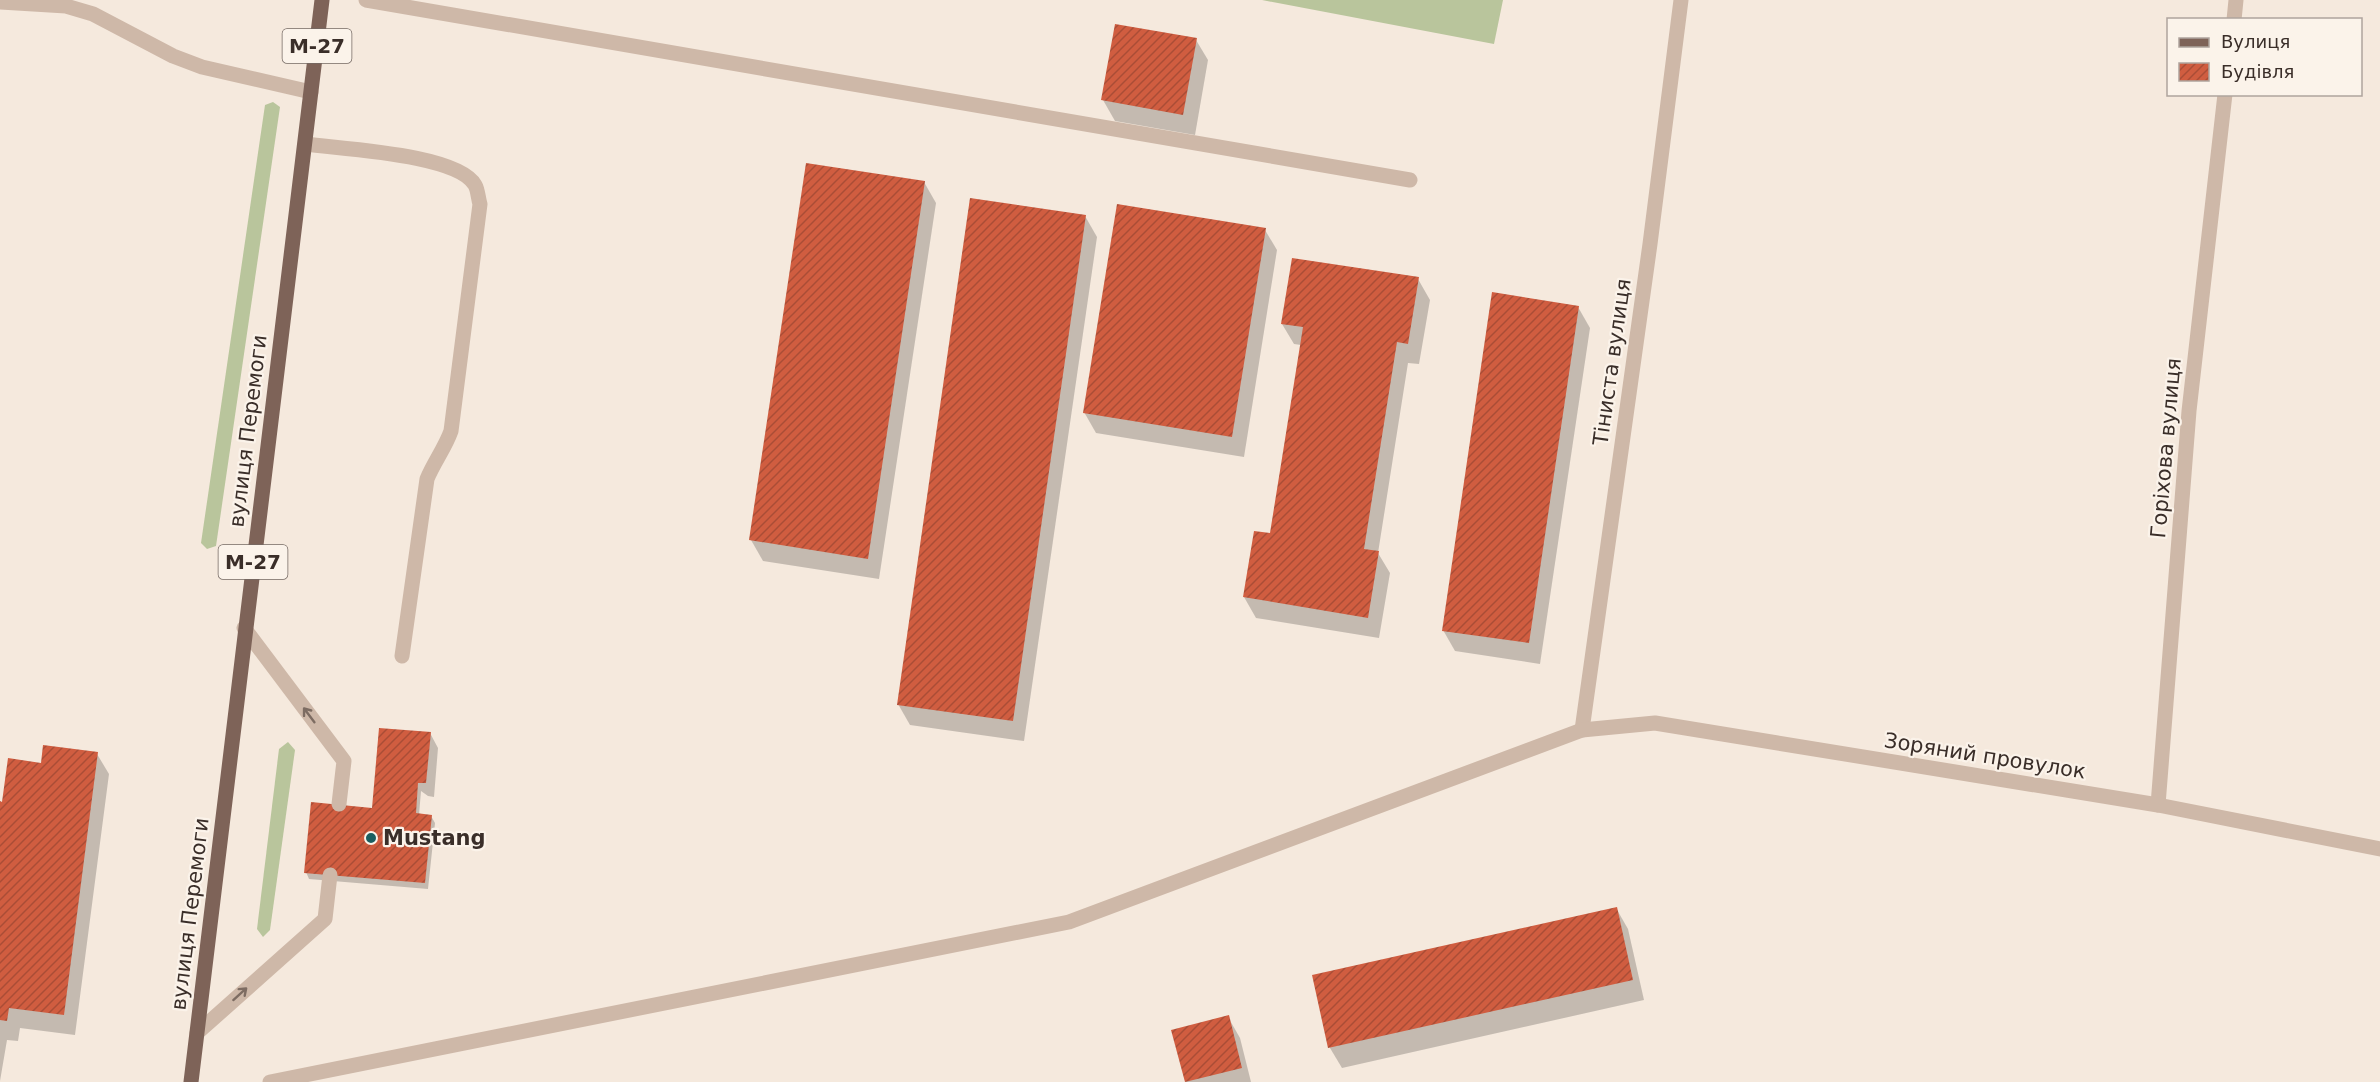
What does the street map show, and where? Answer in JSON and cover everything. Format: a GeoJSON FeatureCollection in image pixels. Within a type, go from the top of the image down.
{"type":"FeatureCollection","features":[{"type":"Feature","properties":{"kind":"main road","name":"вулиця Перемоги"},"geometry":{"type":"LineString","coordinates":[[191,1082],[244,628],[306,144],[322,0]]}},
{"type":"Feature","properties":{"kind":"street"},"geometry":{"type":"LineString","coordinates":[[366,0],[1410,180]]}},
{"type":"Feature","properties":{"kind":"street","name":"Тіниста вулиця"},"geometry":{"type":"LineString","coordinates":[[1582,730],[1650,244],[1681,0]]}},
{"type":"Feature","properties":{"kind":"street"},"geometry":{"type":"LineString","coordinates":[[2234,18],[2236,0]]}},
{"type":"Feature","properties":{"kind":"street"},"geometry":{"type":"LineString","coordinates":[[0,2],[66,6],[93,15],[173,56],[202,67],[311,92]]}},
{"type":"Feature","properties":{"kind":"street","name":"Горіхова вулиця"},"geometry":{"type":"LineString","coordinates":[[2158,805],[2189,411],[2226,96]]}},
{"type":"Feature","properties":{"kind":"street"},"geometry":{"type":"LineString","coordinates":[[306,144],[422,159],[447,165],[463,173],[475,185],[480,204],[451,431],[427,479],[402,656]]}},
{"type":"Feature","properties":{"kind":"street"},"geometry":{"type":"LineString","coordinates":[[244,628],[344,761],[339,804]]}},
{"type":"Feature","properties":{"kind":"street","name":"Зоряний провулок"},"geometry":{"type":"LineString","coordinates":[[270,1082],[1069,922],[1582,730],[1655,723],[2158,805],[2380,849]]}},
{"type":"Feature","properties":{"kind":"street"},"geometry":{"type":"LineString","coordinates":[[197,1034],[325,918],[330,875]]}},
{"type":"Feature","properties":{"kind":"green space"},"geometry":{"type":"Polygon","coordinates":[[[1262,0],[1503,0],[1494,44],[1262,0]]]}},
{"type":"Feature","properties":{"kind":"green space"},"geometry":{"type":"Polygon","coordinates":[[[273,102],[280,107],[216,546],[207,549],[201,543],[265,105],[273,102]]]}},
{"type":"Feature","properties":{"kind":"green space"},"geometry":{"type":"Polygon","coordinates":[[[288,742],[295,750],[270,930],[263,937],[257,929],[279,749],[288,742]]]}},
{"type":"Feature","properties":{"kind":"building"},"geometry":{"type":"Polygon","coordinates":[[[1115,24],[1197,38],[1183,115],[1101,100],[1115,24]]]}},
{"type":"Feature","properties":{"kind":"building"},"geometry":{"type":"Polygon","coordinates":[[[806,163],[925,181],[868,559],[749,540],[806,163]]]}},
{"type":"Feature","properties":{"kind":"building"},"geometry":{"type":"Polygon","coordinates":[[[970,198],[1086,215],[1013,721],[897,705],[970,198]]]}},
{"type":"Feature","properties":{"kind":"building"},"geometry":{"type":"Polygon","coordinates":[[[1117,204],[1266,228],[1232,437],[1083,413],[1117,204]]]}},
{"type":"Feature","properties":{"kind":"building"},"geometry":{"type":"Polygon","coordinates":[[[1292,258],[1419,277],[1408,344],[1397,342],[1364,549],[1379,551],[1368,618],[1243,597],[1254,531],[1270,533],[1303,327],[1281,324],[1292,258]]]}},
{"type":"Feature","properties":{"kind":"building"},"geometry":{"type":"Polygon","coordinates":[[[1492,292],[1579,306],[1529,643],[1442,631],[1492,292]]]}},
{"type":"Feature","properties":{"kind":"building"},"geometry":{"type":"Polygon","coordinates":[[[379,728],[431,732],[426,783],[418,783],[416,813],[432,815],[425,883],[304,873],[311,802],[372,808],[379,728]]]}},
{"type":"Feature","properties":{"kind":"building"},"geometry":{"type":"Polygon","coordinates":[[[43,745],[98,752],[64,1015],[9,1008],[7,1021],[0,1020],[0,801],[2,802],[8,758],[41,763],[43,745]]]}},
{"type":"Feature","properties":{"kind":"building"},"geometry":{"type":"Polygon","coordinates":[[[1617,907],[1633,980],[1328,1048],[1312,975],[1617,907]]]}},
{"type":"Feature","properties":{"kind":"building"},"geometry":{"type":"Polygon","coordinates":[[[1229,1015],[1242,1068],[1185,1082],[1171,1030],[1229,1015]]]}},
{"type":"Feature","properties":{"kind":"place","name":"Mustang"},"geometry":{"type":"Point","coordinates":[371,838]}}]}
